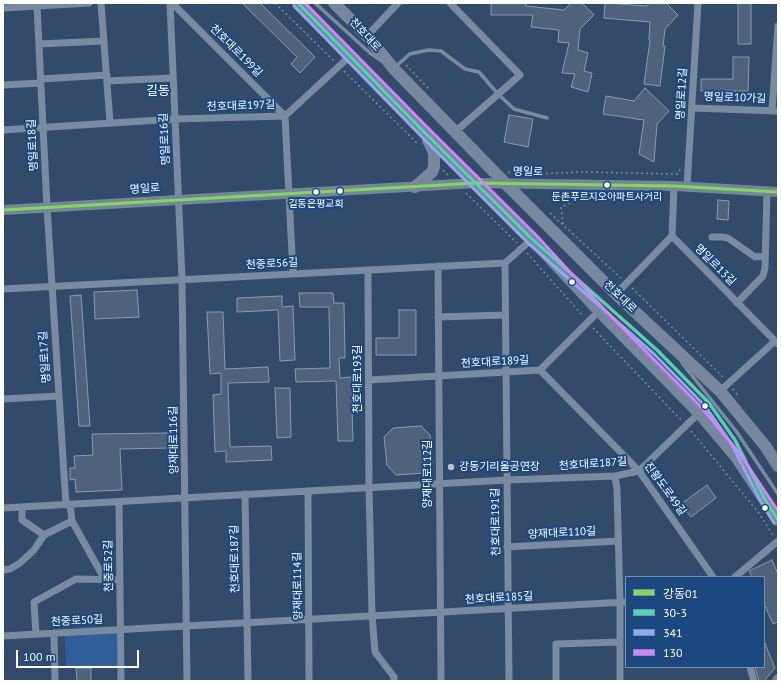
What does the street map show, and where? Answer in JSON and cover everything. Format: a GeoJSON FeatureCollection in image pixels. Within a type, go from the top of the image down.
{"type":"FeatureCollection","features":[{"type":"Feature","properties":{"kind":"main road"},"geometry":{"type":"LineString","coordinates":[[298,3],[425,133],[532,239],[699,413],[736,457],[778,520]]}},
{"type":"Feature","properties":{"kind":"main road","name":"천호대로"},"geometry":{"type":"LineString","coordinates":[[334,3],[398,65],[455,132],[505,184],[616,294],[720,391],[766,447],[778,466]]}},
{"type":"Feature","properties":{"kind":"main road"},"geometry":{"type":"LineString","coordinates":[[415,187],[432,172],[435,161],[434,153],[425,133]]}},
{"type":"Feature","properties":{"kind":"street"},"geometry":{"type":"LineString","coordinates":[[3,8],[89,3]]}},
{"type":"Feature","properties":{"kind":"street"},"geometry":{"type":"LineString","coordinates":[[101,3],[110,123]]}},
{"type":"Feature","properties":{"kind":"street","name":"명일로16길"},"geometry":{"type":"LineString","coordinates":[[171,3],[179,199]]}},
{"type":"Feature","properties":{"kind":"street","name":"천호대로199길"},"geometry":{"type":"LineString","coordinates":[[171,3],[285,116]]}},
{"type":"Feature","properties":{"kind":"street"},"geometry":{"type":"LineString","coordinates":[[367,36],[398,3]]}},
{"type":"Feature","properties":{"kind":"street"},"geometry":{"type":"LineString","coordinates":[[450,3],[520,75],[455,132]]}},
{"type":"Feature","properties":{"kind":"street","name":"명일로12길"},"geometry":{"type":"LineString","coordinates":[[687,186],[698,3]]}},
{"type":"Feature","properties":{"kind":"street","name":"명일로18길"},"geometry":{"type":"LineString","coordinates":[[40,5],[39,44],[47,207]]}},
{"type":"Feature","properties":{"kind":"street"},"geometry":{"type":"LineString","coordinates":[[775,111],[778,26]]}},
{"type":"Feature","properties":{"kind":"street"},"geometry":{"type":"LineString","coordinates":[[39,44],[104,41]]}},
{"type":"Feature","properties":{"kind":"street","name":"천호대로197길"},"geometry":{"type":"LineString","coordinates":[[3,130],[175,119],[285,116],[350,56]]}},
{"type":"Feature","properties":{"kind":"street"},"geometry":{"type":"LineString","coordinates":[[3,85],[41,81],[107,78],[173,78]]}},
{"type":"Feature","properties":{"kind":"street","name":"명일로10가길"},"geometry":{"type":"LineString","coordinates":[[692,108],[775,111]]}},
{"type":"Feature","properties":{"kind":"street"},"geometry":{"type":"LineString","coordinates":[[285,116],[293,274]]}},
{"type":"Feature","properties":{"kind":"street","name":"명일로"},"geometry":{"type":"LineString","coordinates":[[3,210],[476,183],[505,184],[518,179],[674,191],[687,186],[778,192]]}},
{"type":"Feature","properties":{"kind":"street"},"geometry":{"type":"LineString","coordinates":[[616,294],[672,236],[674,191]]}},
{"type":"Feature","properties":{"kind":"street"},"geometry":{"type":"LineString","coordinates":[[738,303],[763,276],[765,268],[767,191]]}},
{"type":"Feature","properties":{"kind":"street","name":"양재대로116길"},"geometry":{"type":"LineString","coordinates":[[179,199],[182,279],[187,681]]}},
{"type":"Feature","properties":{"kind":"street","name":"명일로17길"},"geometry":{"type":"LineString","coordinates":[[47,207],[59,396],[68,505]]}},
{"type":"Feature","properties":{"kind":"street","name":"명일로13길"},"geometry":{"type":"LineString","coordinates":[[672,236],[775,341]]}},
{"type":"Feature","properties":{"kind":"street"},"geometry":{"type":"LineString","coordinates":[[712,237],[728,238],[756,257],[765,256]]}},
{"type":"Feature","properties":{"kind":"street"},"geometry":{"type":"LineString","coordinates":[[505,263],[532,239]]}},
{"type":"Feature","properties":{"kind":"street","name":"천중로56길"},"geometry":{"type":"LineString","coordinates":[[3,289],[505,263]]}},
{"type":"Feature","properties":{"kind":"street","name":"천호대로191길"},"geometry":{"type":"LineString","coordinates":[[505,263],[509,681]]}},
{"type":"Feature","properties":{"kind":"street","name":"양재대로112길"},"geometry":{"type":"LineString","coordinates":[[438,266],[441,681]]}},
{"type":"Feature","properties":{"kind":"street","name":"천호대로193길"},"geometry":{"type":"LineString","coordinates":[[368,270],[369,487]]}},
{"type":"Feature","properties":{"kind":"street","name":"천호대로189길"},"geometry":{"type":"LineString","coordinates":[[369,380],[540,370],[600,311]]}},
{"type":"Feature","properties":{"kind":"street"},"geometry":{"type":"LineString","coordinates":[[438,317],[505,316]]}},
{"type":"Feature","properties":{"kind":"street"},"geometry":{"type":"LineString","coordinates":[[720,391],[775,341],[778,332]]}},
{"type":"Feature","properties":{"kind":"street","name":"진황도로49길"},"geometry":{"type":"LineString","coordinates":[[540,370],[639,471],[712,576]]}},
{"type":"Feature","properties":{"kind":"street"},"geometry":{"type":"LineString","coordinates":[[3,399],[59,396]]}},
{"type":"Feature","properties":{"kind":"street","name":"천호대로187길"},"geometry":{"type":"LineString","coordinates":[[185,498],[369,487],[616,476],[639,471],[699,413]]}},
{"type":"Feature","properties":{"kind":"street"},"geometry":{"type":"LineString","coordinates":[[616,476],[618,541],[623,602],[620,642],[620,681]]}},
{"type":"Feature","properties":{"kind":"street"},"geometry":{"type":"LineString","coordinates":[[369,487],[372,615],[375,652],[394,677],[394,681]]}},
{"type":"Feature","properties":{"kind":"street","name":"양재대로114길"},"geometry":{"type":"LineString","coordinates":[[308,491],[309,681]]}},
{"type":"Feature","properties":{"kind":"street","name":"천호대로187길"},"geometry":{"type":"LineString","coordinates":[[245,494],[247,622]]}},
{"type":"Feature","properties":{"kind":"street"},"geometry":{"type":"LineString","coordinates":[[3,508],[185,498]]}},
{"type":"Feature","properties":{"kind":"street","name":"천중로52길"},"geometry":{"type":"LineString","coordinates":[[119,502],[120,630]]}},
{"type":"Feature","properties":{"kind":"street","name":"천중로52길"},"geometry":{"type":"LineString","coordinates":[[68,505],[72,521],[105,580]]}},
{"type":"Feature","properties":{"kind":"street"},"geometry":{"type":"LineString","coordinates":[[22,507],[22,520],[44,535]]}},
{"type":"Feature","properties":{"kind":"street"},"geometry":{"type":"LineString","coordinates":[[3,570],[10,569],[20,563],[34,550],[44,535],[72,521]]}},
{"type":"Feature","properties":{"kind":"street","name":"양재대로110길"},"geometry":{"type":"LineString","coordinates":[[507,547],[618,541]]}},
{"type":"Feature","properties":{"kind":"street"},"geometry":{"type":"LineString","coordinates":[[736,576],[778,542]]}},
{"type":"Feature","properties":{"kind":"street","name":"천중로50길"},"geometry":{"type":"LineString","coordinates":[[36,634],[34,602],[76,579],[120,580]]}},
{"type":"Feature","properties":{"kind":"street","name":"천호대로185길"},"geometry":{"type":"LineString","coordinates":[[187,626],[623,602]]}},
{"type":"Feature","properties":{"kind":"street"},"geometry":{"type":"LineString","coordinates":[[247,622],[248,681]]}},
{"type":"Feature","properties":{"kind":"street","name":"천중로50길"},"geometry":{"type":"LineString","coordinates":[[3,636],[187,626]]}},
{"type":"Feature","properties":{"kind":"street"},"geometry":{"type":"LineString","coordinates":[[120,630],[121,681]]}},
{"type":"Feature","properties":{"kind":"street"},"geometry":{"type":"LineString","coordinates":[[54,633],[55,681]]}},
{"type":"Feature","properties":{"kind":"street"},"geometry":{"type":"LineString","coordinates":[[556,681],[556,644],[620,642]]}},
{"type":"Feature","properties":{"kind":"street"},"geometry":{"type":"LineString","coordinates":[[750,668],[754,681]]}},
{"type":"Feature","properties":{"kind":"lane"},"geometry":{"type":"LineString","coordinates":[[315,3],[370,54],[398,65],[410,54],[428,50],[441,51],[465,69],[479,72],[498,94],[514,109],[547,118]]}},
{"type":"Feature","properties":{"kind":"lane"},"geometry":{"type":"LineString","coordinates":[[532,239],[657,350],[709,403],[735,440],[764,498]]}},
{"type":"Feature","properties":{"kind":"lane"},"geometry":{"type":"LineString","coordinates":[[660,336],[736,431],[778,494]]}},
{"type":"Feature","properties":{"kind":"path"},"geometry":{"type":"LineString","coordinates":[[275,3],[418,144]]}},
{"type":"Feature","properties":{"kind":"path"},"geometry":{"type":"LineString","coordinates":[[398,65],[433,93]]}},
{"type":"Feature","properties":{"kind":"path"},"geometry":{"type":"LineString","coordinates":[[435,161],[522,248],[588,322],[686,425],[758,512],[778,542]]}},
{"type":"Feature","properties":{"kind":"path"},"geometry":{"type":"LineString","coordinates":[[518,179],[506,171],[518,179]]}},
{"type":"Feature","properties":{"kind":"path"},"geometry":{"type":"LineString","coordinates":[[533,174],[583,172],[677,174]]}},
{"type":"Feature","properties":{"kind":"path"},"geometry":{"type":"LineString","coordinates":[[563,224],[561,207],[579,199],[674,191]]}},
{"type":"Feature","properties":{"kind":"path"},"geometry":{"type":"LineString","coordinates":[[546,209],[627,283],[729,383],[742,401]]}},
{"type":"Feature","properties":{"kind":"shaded area"},"geometry":{"type":"Polygon","coordinates":[[[117,632],[118,666],[66,667],[65,635],[117,632]]]}},
{"type":"Feature","properties":{"kind":"building"},"geometry":{"type":"Polygon","coordinates":[[[242,3],[260,3],[315,57],[300,73],[291,64],[297,57],[242,3]]]}},
{"type":"Feature","properties":{"kind":"building"},"geometry":{"type":"Polygon","coordinates":[[[491,3],[526,3],[526,6],[564,10],[571,3],[582,3],[594,15],[580,29],[578,50],[588,53],[584,71],[592,73],[588,92],[571,87],[575,74],[562,73],[569,43],[558,42],[559,30],[531,27],[533,15],[491,15],[491,3]]]}},
{"type":"Feature","properties":{"kind":"building"},"geometry":{"type":"Polygon","coordinates":[[[605,3],[647,6],[649,3],[666,3],[678,15],[665,29],[663,46],[665,46],[660,86],[644,84],[650,40],[650,22],[604,18],[605,3]]]}},
{"type":"Feature","properties":{"kind":"building"},"geometry":{"type":"Polygon","coordinates":[[[738,3],[751,3],[751,44],[738,44],[738,3]]]}},
{"type":"Feature","properties":{"kind":"building"},"geometry":{"type":"Polygon","coordinates":[[[733,57],[749,57],[748,91],[701,91],[701,79],[733,79],[733,57]]]}},
{"type":"Feature","properties":{"kind":"building"},"geometry":{"type":"Polygon","coordinates":[[[645,88],[669,111],[657,124],[654,162],[639,154],[644,120],[603,114],[606,96],[634,101],[645,88]]]}},
{"type":"Feature","properties":{"kind":"building"},"geometry":{"type":"Polygon","coordinates":[[[509,115],[533,119],[528,147],[504,142],[509,115]]]}},
{"type":"Feature","properties":{"kind":"building"},"geometry":{"type":"Polygon","coordinates":[[[718,200],[729,201],[728,220],[717,219],[718,200]]]}},
{"type":"Feature","properties":{"kind":"building"},"geometry":{"type":"Polygon","coordinates":[[[137,290],[139,317],[95,319],[94,292],[137,290]]]}},
{"type":"Feature","properties":{"kind":"building"},"geometry":{"type":"Polygon","coordinates":[[[299,293],[333,293],[334,303],[344,303],[345,358],[339,358],[340,378],[351,377],[353,441],[338,441],[336,381],[296,382],[295,369],[330,368],[329,307],[300,307],[299,293]]]}},
{"type":"Feature","properties":{"kind":"building"},"geometry":{"type":"Polygon","coordinates":[[[81,295],[90,426],[79,426],[70,296],[81,295]]]}},
{"type":"Feature","properties":{"kind":"building"},"geometry":{"type":"Polygon","coordinates":[[[282,296],[282,307],[293,306],[295,360],[280,361],[278,310],[237,312],[237,298],[282,296]]]}},
{"type":"Feature","properties":{"kind":"building"},"geometry":{"type":"Polygon","coordinates":[[[399,310],[416,310],[416,355],[376,355],[376,338],[399,338],[399,310]]]}},
{"type":"Feature","properties":{"kind":"building"},"geometry":{"type":"Polygon","coordinates":[[[207,312],[223,312],[225,369],[268,367],[269,382],[228,383],[230,447],[271,446],[272,460],[226,462],[226,451],[215,452],[213,395],[221,394],[221,373],[210,374],[207,312]]]}},
{"type":"Feature","properties":{"kind":"building"},"geometry":{"type":"Polygon","coordinates":[[[275,388],[290,388],[291,437],[277,438],[275,388]]]}},
{"type":"Feature","properties":{"kind":"building"},"geometry":{"type":"Polygon","coordinates":[[[421,426],[430,435],[433,463],[424,473],[396,475],[387,465],[384,437],[393,428],[421,426]]]}},
{"type":"Feature","properties":{"kind":"building"},"geometry":{"type":"Polygon","coordinates":[[[170,433],[170,448],[120,449],[122,490],[76,492],[75,479],[70,480],[70,468],[75,468],[74,456],[93,455],[92,434],[170,433]]]}},
{"type":"Feature","properties":{"kind":"building"},"geometry":{"type":"Polygon","coordinates":[[[707,485],[716,498],[691,517],[681,504],[707,485]]]}},
{"type":"Feature","properties":{"kind":"building"},"geometry":{"type":"Polygon","coordinates":[[[772,560],[778,574],[778,622],[773,624],[765,606],[765,576],[752,576],[749,571],[772,560]]]}},
{"type":"Feature","properties":{"kind":"building"},"geometry":{"type":"Polygon","coordinates":[[[765,643],[775,668],[764,681],[759,681],[755,668],[765,668],[765,643]]]}},
{"type":"Feature","properties":{"kind":"building"},"geometry":{"type":"Polygon","coordinates":[[[76,668],[91,668],[91,681],[77,681],[76,668]]]}},
{"type":"Feature","properties":{"kind":"transit line","name":"30-3"},"geometry":{"type":"LineString","coordinates":[[298,3],[425,133],[532,239],[657,350],[709,403],[735,440],[764,498],[778,520]]}},
{"type":"Feature","properties":{"kind":"transit line","name":"130"},"geometry":{"type":"LineString","coordinates":[[305,3],[536,235],[603,308],[703,409],[740,454],[778,511]]}},
{"type":"Feature","properties":{"kind":"transit line","name":"341"},"geometry":{"type":"LineString","coordinates":[[294,6],[528,243],[654,354],[705,406],[731,443],[760,500],[774,523]]}},
{"type":"Feature","properties":{"kind":"transit line","name":"강동01"},"geometry":{"type":"LineString","coordinates":[[3,210],[476,183],[674,186],[778,192]]}},
{"type":"Feature","properties":{"kind":"place","name":"둔촌푸르지오아파트사거리"},"geometry":{"type":"Point","coordinates":[607,185]}},
{"type":"Feature","properties":{"kind":"place","name":"길동은평교회"},"geometry":{"type":"Point","coordinates":[316,192]}},
{"type":"Feature","properties":{"kind":"place","name":"강동기리울공연장"},"geometry":{"type":"Point","coordinates":[451,467]}},
{"type":"Feature","properties":{"kind":"district","name":"길동"},"geometry":{"type":"Point","coordinates":[158,91]}}]}
